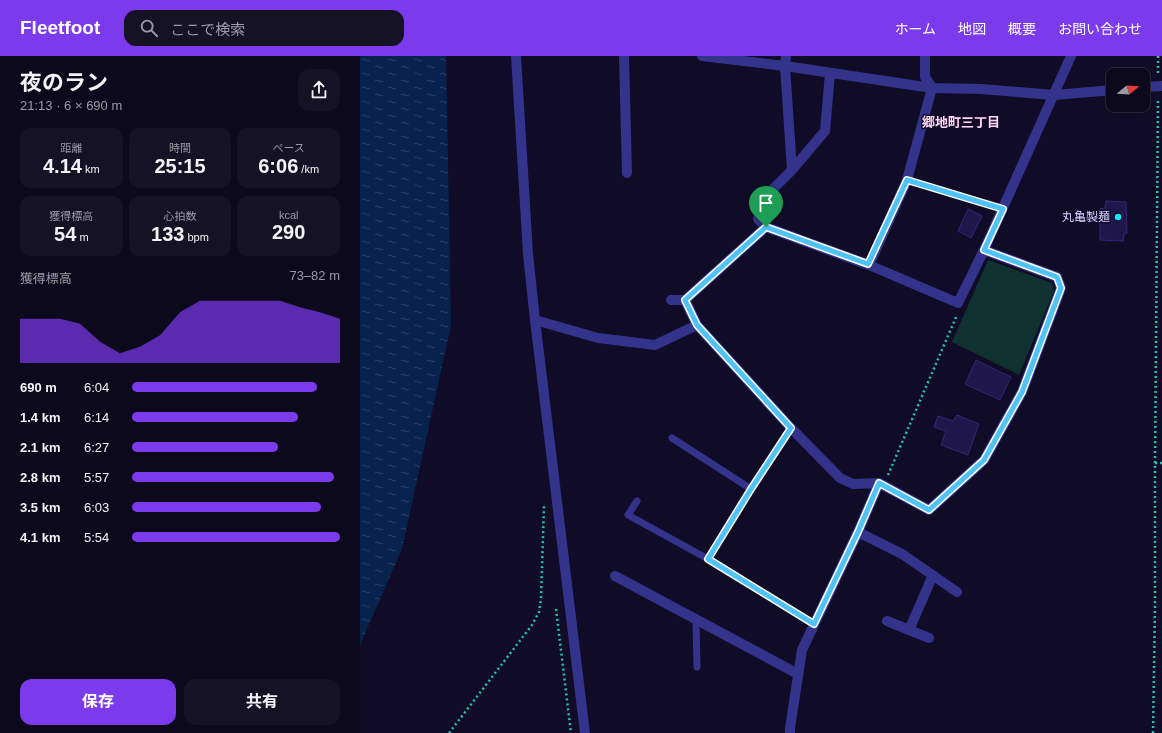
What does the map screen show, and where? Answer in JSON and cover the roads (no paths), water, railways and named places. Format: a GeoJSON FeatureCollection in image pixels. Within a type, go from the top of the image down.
{"type":"FeatureCollection","features":[{"type":"Feature","properties":{"kind":"street"},"geometry":{"type":"LineString","coordinates":[[516,56],[528,246],[535,320],[585,733]]}},
{"type":"Feature","properties":{"kind":"street"},"geometry":{"type":"LineString","coordinates":[[624,56],[627,173]]}},
{"type":"Feature","properties":{"kind":"street"},"geometry":{"type":"LineString","coordinates":[[702,56],[785,61],[830,73],[932,88],[1054,95],[1106,91]]}},
{"type":"Feature","properties":{"kind":"street"},"geometry":{"type":"LineString","coordinates":[[868,264],[907,180],[932,88],[926,77],[925,56]]}},
{"type":"Feature","properties":{"kind":"street"},"geometry":{"type":"LineString","coordinates":[[830,73],[826,130],[792,170],[764,198],[758,219],[766,227],[868,264],[958,303],[1003,209],[1071,56]]}},
{"type":"Feature","properties":{"kind":"street"},"geometry":{"type":"LineString","coordinates":[[785,61],[792,170]]}},
{"type":"Feature","properties":{"kind":"street"},"geometry":{"type":"LineString","coordinates":[[1150,87],[1160,86]]}},
{"type":"Feature","properties":{"kind":"street"},"geometry":{"type":"LineString","coordinates":[[671,300],[685,300],[766,227]]}},
{"type":"Feature","properties":{"kind":"street"},"geometry":{"type":"LineString","coordinates":[[685,300],[697,325],[791,428],[840,478],[853,484],[881,484],[929,510],[984,460],[1022,392],[1061,288],[1057,277],[984,250]]}},
{"type":"Feature","properties":{"kind":"street"},"geometry":{"type":"LineString","coordinates":[[535,320],[598,338],[655,345],[697,325]]}},
{"type":"Feature","properties":{"kind":"street"},"geometry":{"type":"LineString","coordinates":[[790,733],[802,650],[881,484]]}},
{"type":"Feature","properties":{"kind":"street"},"geometry":{"type":"LineString","coordinates":[[858,532],[902,554],[957,592]]}},
{"type":"Feature","properties":{"kind":"street"},"geometry":{"type":"LineString","coordinates":[[909,630],[933,575]]}},
{"type":"Feature","properties":{"kind":"street"},"geometry":{"type":"LineString","coordinates":[[615,576],[798,674]]}},
{"type":"Feature","properties":{"kind":"street"},"geometry":{"type":"LineString","coordinates":[[887,622],[929,638]]}},
{"type":"Feature","properties":{"kind":"lane"},"geometry":{"type":"LineString","coordinates":[[907,180],[1003,209]]}},
{"type":"Feature","properties":{"kind":"lane"},"geometry":{"type":"LineString","coordinates":[[708,559],[791,428]]}},
{"type":"Feature","properties":{"kind":"lane"},"geometry":{"type":"LineString","coordinates":[[672,438],[751,489]]}},
{"type":"Feature","properties":{"kind":"lane"},"geometry":{"type":"LineString","coordinates":[[637,501],[628,515],[708,559],[814,624]]}},
{"type":"Feature","properties":{"kind":"lane"},"geometry":{"type":"LineString","coordinates":[[696,620],[696,667]]}},
{"type":"Feature","properties":{"kind":"water"},"geometry":{"type":"Polygon","coordinates":[[[360,56],[446,56],[451,325],[402,549],[360,645],[360,56]]]}},
{"type":"Feature","properties":{"kind":"place","name":"丸亀製麺"},"geometry":{"type":"Point","coordinates":[1118,217]}},
{"type":"Feature","properties":{"kind":"district","name":"郷地町三丁目"},"geometry":{"type":"Point","coordinates":[961,122]}}]}
